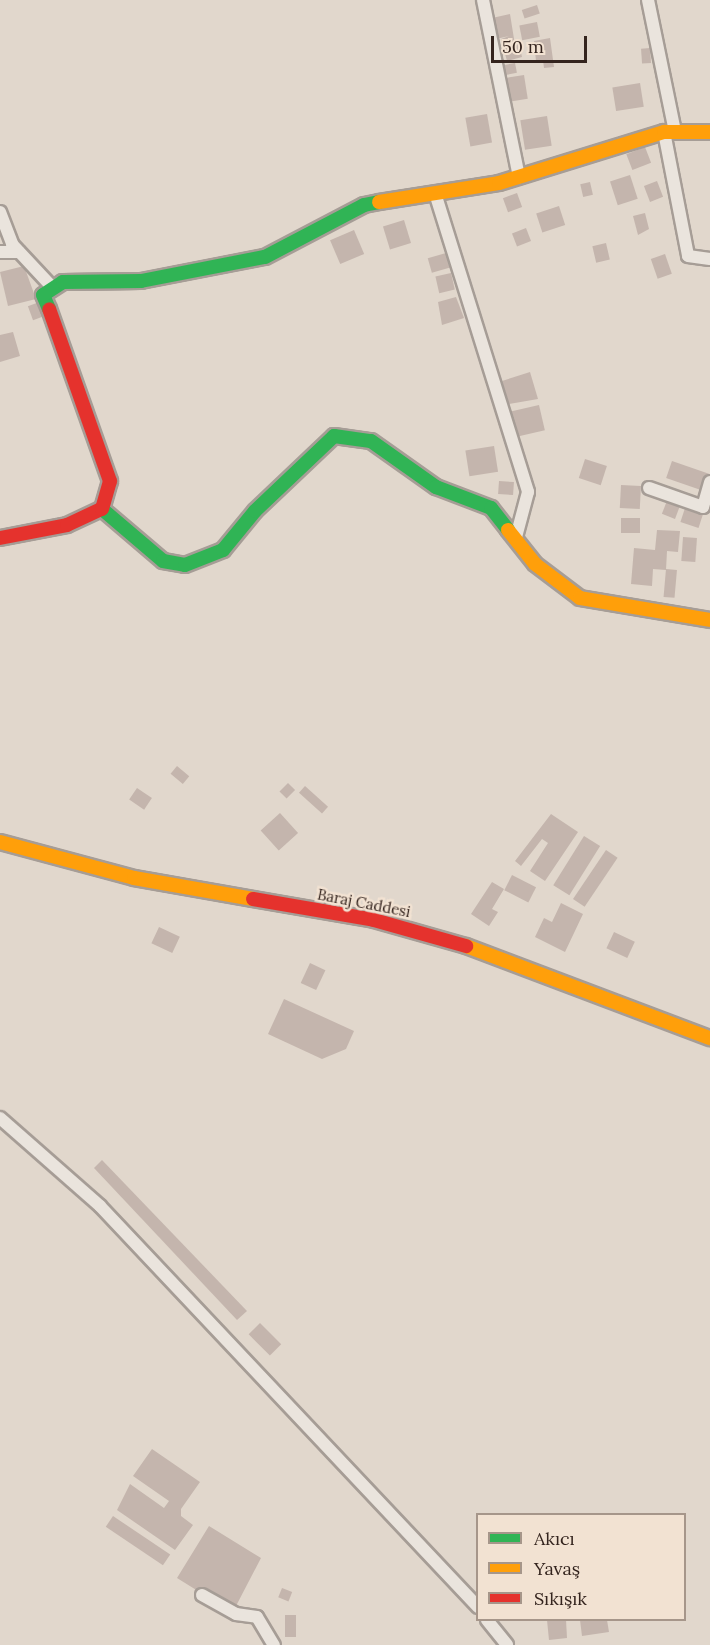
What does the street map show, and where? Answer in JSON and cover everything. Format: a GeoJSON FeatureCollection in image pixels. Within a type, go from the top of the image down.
{"type":"FeatureCollection","features":[{"type":"Feature","properties":{"kind":"street"},"geometry":{"type":"LineString","coordinates":[[483,0],[519,177]]}},
{"type":"Feature","properties":{"kind":"street"},"geometry":{"type":"LineString","coordinates":[[648,0],[688,256],[710,259]]}},
{"type":"Feature","properties":{"kind":"street"},"geometry":{"type":"LineString","coordinates":[[0,538],[67,525],[102,509],[110,481],[66,349],[42,295],[63,282],[141,281],[265,257],[364,204],[519,177],[669,132],[710,132]]}},
{"type":"Feature","properties":{"kind":"street"},"geometry":{"type":"LineString","coordinates":[[435,193],[528,492],[516,537]]}},
{"type":"Feature","properties":{"kind":"street"},"geometry":{"type":"LineString","coordinates":[[0,212],[19,252],[53,288]]}},
{"type":"Feature","properties":{"kind":"street"},"geometry":{"type":"LineString","coordinates":[[0,252],[19,252]]}},
{"type":"Feature","properties":{"kind":"street"},"geometry":{"type":"LineString","coordinates":[[102,509],[163,561],[186,565],[223,550],[255,510],[334,436],[371,441],[436,487],[491,507],[535,564],[580,598],[710,620]]}},
{"type":"Feature","properties":{"kind":"street"},"geometry":{"type":"LineString","coordinates":[[649,488],[703,507],[710,482]]}},
{"type":"Feature","properties":{"kind":"street","name":"Baraj Caddesi"},"geometry":{"type":"LineString","coordinates":[[0,842],[134,878],[374,920],[451,940],[710,1038]]}},
{"type":"Feature","properties":{"kind":"street"},"geometry":{"type":"LineString","coordinates":[[0,1118],[100,1206],[476,1606]]}},
{"type":"Feature","properties":{"kind":"street"},"geometry":{"type":"LineString","coordinates":[[202,1595],[236,1614],[257,1617],[274,1645]]}},
{"type":"Feature","properties":{"kind":"street"},"geometry":{"type":"LineString","coordinates":[[488,1621],[507,1645]]}},
{"type":"Feature","properties":{"kind":"building"},"geometry":{"type":"Polygon","coordinates":[[[537,5],[540,14],[525,19],[522,10],[537,5]]]}},
{"type":"Feature","properties":{"kind":"building"},"geometry":{"type":"Polygon","coordinates":[[[510,14],[515,45],[519,44],[522,57],[507,61],[501,39],[509,36],[496,39],[492,18],[510,14]]]}},
{"type":"Feature","properties":{"kind":"building"},"geometry":{"type":"Polygon","coordinates":[[[537,22],[540,37],[522,40],[519,25],[537,22]]]}},
{"type":"Feature","properties":{"kind":"building"},"geometry":{"type":"Polygon","coordinates":[[[550,38],[554,67],[544,68],[543,60],[536,61],[534,41],[550,38]]]}},
{"type":"Feature","properties":{"kind":"building"},"geometry":{"type":"Polygon","coordinates":[[[650,48],[651,63],[642,64],[641,49],[650,48]]]}},
{"type":"Feature","properties":{"kind":"building"},"geometry":{"type":"Polygon","coordinates":[[[515,63],[517,73],[505,75],[503,65],[515,63]]]}},
{"type":"Feature","properties":{"kind":"building"},"geometry":{"type":"Polygon","coordinates":[[[524,75],[528,99],[509,102],[505,78],[524,75]]]}},
{"type":"Feature","properties":{"kind":"building"},"geometry":{"type":"Polygon","coordinates":[[[640,83],[644,107],[616,111],[612,87],[640,83]]]}},
{"type":"Feature","properties":{"kind":"building"},"geometry":{"type":"Polygon","coordinates":[[[487,114],[492,143],[470,146],[465,118],[487,114]]]}},
{"type":"Feature","properties":{"kind":"building"},"geometry":{"type":"Polygon","coordinates":[[[547,116],[552,146],[525,150],[520,120],[547,116]]]}},
{"type":"Feature","properties":{"kind":"building"},"geometry":{"type":"Polygon","coordinates":[[[645,147],[651,163],[632,170],[626,154],[645,147]]]}},
{"type":"Feature","properties":{"kind":"building"},"geometry":{"type":"Polygon","coordinates":[[[630,175],[638,199],[618,205],[610,181],[630,175]]]}},
{"type":"Feature","properties":{"kind":"building"},"geometry":{"type":"Polygon","coordinates":[[[657,181],[663,197],[650,202],[644,186],[657,181]]]}},
{"type":"Feature","properties":{"kind":"building"},"geometry":{"type":"Polygon","coordinates":[[[590,182],[593,195],[583,197],[580,184],[590,182]]]}},
{"type":"Feature","properties":{"kind":"building"},"geometry":{"type":"Polygon","coordinates":[[[517,193],[522,207],[508,212],[503,198],[517,193]]]}},
{"type":"Feature","properties":{"kind":"building"},"geometry":{"type":"Polygon","coordinates":[[[559,206],[565,225],[542,232],[536,213],[559,206]]]}},
{"type":"Feature","properties":{"kind":"building"},"geometry":{"type":"Polygon","coordinates":[[[645,213],[649,229],[638,235],[633,216],[645,213]]]}},
{"type":"Feature","properties":{"kind":"building"},"geometry":{"type":"Polygon","coordinates":[[[404,220],[411,243],[390,249],[383,226],[404,220]]]}},
{"type":"Feature","properties":{"kind":"building"},"geometry":{"type":"Polygon","coordinates":[[[526,228],[531,241],[517,246],[512,233],[526,228]]]}},
{"type":"Feature","properties":{"kind":"building"},"geometry":{"type":"Polygon","coordinates":[[[354,230],[364,254],[340,264],[330,240],[354,230]]]}},
{"type":"Feature","properties":{"kind":"building"},"geometry":{"type":"Polygon","coordinates":[[[606,243],[610,260],[596,263],[592,246],[606,243]]]}},
{"type":"Feature","properties":{"kind":"building"},"geometry":{"type":"Polygon","coordinates":[[[446,253],[450,267],[432,273],[428,258],[446,253]]]}},
{"type":"Feature","properties":{"kind":"building"},"geometry":{"type":"Polygon","coordinates":[[[665,254],[672,274],[658,279],[651,259],[665,254]]]}},
{"type":"Feature","properties":{"kind":"building"},"geometry":{"type":"Polygon","coordinates":[[[24,266],[36,299],[8,306],[0,272],[24,266]]]}},
{"type":"Feature","properties":{"kind":"building"},"geometry":{"type":"Polygon","coordinates":[[[451,273],[455,290],[439,293],[435,277],[451,273]]]}},
{"type":"Feature","properties":{"kind":"building"},"geometry":{"type":"Polygon","coordinates":[[[456,297],[464,318],[442,325],[438,302],[456,297]]]}},
{"type":"Feature","properties":{"kind":"building"},"geometry":{"type":"Polygon","coordinates":[[[42,301],[47,315],[33,320],[28,306],[42,301]]]}},
{"type":"Feature","properties":{"kind":"building"},"geometry":{"type":"Polygon","coordinates":[[[13,332],[20,356],[0,362],[0,335],[13,332]]]}},
{"type":"Feature","properties":{"kind":"building"},"geometry":{"type":"Polygon","coordinates":[[[530,372],[538,399],[509,404],[502,381],[530,372]]]}},
{"type":"Feature","properties":{"kind":"building"},"geometry":{"type":"Polygon","coordinates":[[[539,405],[545,430],[517,437],[511,412],[539,405]]]}},
{"type":"Feature","properties":{"kind":"building"},"geometry":{"type":"Polygon","coordinates":[[[494,446],[498,472],[469,476],[465,451],[494,446]]]}},
{"type":"Feature","properties":{"kind":"building"},"geometry":{"type":"Polygon","coordinates":[[[585,459],[607,466],[601,485],[579,478],[585,459]]]}},
{"type":"Feature","properties":{"kind":"building"},"geometry":{"type":"Polygon","coordinates":[[[672,461],[709,474],[703,491],[666,478],[672,461]]]}},
{"type":"Feature","properties":{"kind":"building"},"geometry":{"type":"Polygon","coordinates":[[[499,481],[514,482],[513,495],[498,494],[499,481]]]}},
{"type":"Feature","properties":{"kind":"building"},"geometry":{"type":"Polygon","coordinates":[[[621,485],[641,486],[640,509],[620,508],[621,485]]]}},
{"type":"Feature","properties":{"kind":"building"},"geometry":{"type":"Polygon","coordinates":[[[668,498],[681,503],[675,519],[662,514],[668,498]]]}},
{"type":"Feature","properties":{"kind":"building"},"geometry":{"type":"Polygon","coordinates":[[[686,505],[704,511],[699,528],[680,522],[686,505]]]}},
{"type":"Feature","properties":{"kind":"building"},"geometry":{"type":"Polygon","coordinates":[[[621,518],[640,518],[640,533],[621,533],[621,518]]]}},
{"type":"Feature","properties":{"kind":"building"},"geometry":{"type":"Polygon","coordinates":[[[657,530],[680,531],[678,552],[667,551],[666,570],[653,569],[652,586],[631,584],[634,548],[655,550],[657,530]]]}},
{"type":"Feature","properties":{"kind":"building"},"geometry":{"type":"Polygon","coordinates":[[[683,537],[697,538],[695,562],[681,561],[683,537]]]}},
{"type":"Feature","properties":{"kind":"building"},"geometry":{"type":"Polygon","coordinates":[[[666,569],[677,570],[675,598],[664,597],[666,569]]]}},
{"type":"Feature","properties":{"kind":"building"},"geometry":{"type":"Polygon","coordinates":[[[177,766],[189,776],[183,784],[171,774],[177,766]]]}},
{"type":"Feature","properties":{"kind":"building"},"geometry":{"type":"Polygon","coordinates":[[[288,783],[295,790],[287,799],[280,791],[288,783]]]}},
{"type":"Feature","properties":{"kind":"building"},"geometry":{"type":"Polygon","coordinates":[[[305,786],[328,807],[322,813],[299,793],[305,786]]]}},
{"type":"Feature","properties":{"kind":"building"},"geometry":{"type":"Polygon","coordinates":[[[137,788],[152,798],[144,810],[129,800],[137,788]]]}},
{"type":"Feature","properties":{"kind":"building"},"geometry":{"type":"Polygon","coordinates":[[[280,813],[298,833],[279,850],[261,830],[280,813]]]}},
{"type":"Feature","properties":{"kind":"building"},"geometry":{"type":"Polygon","coordinates":[[[551,814],[578,832],[545,881],[530,871],[548,843],[542,839],[521,866],[515,861],[551,814]]]}},
{"type":"Feature","properties":{"kind":"building"},"geometry":{"type":"Polygon","coordinates":[[[584,836],[600,846],[569,895],[553,885],[584,836]]]}},
{"type":"Feature","properties":{"kind":"building"},"geometry":{"type":"Polygon","coordinates":[[[606,850],[618,858],[585,907],[573,899],[606,850]]]}},
{"type":"Feature","properties":{"kind":"building"},"geometry":{"type":"Polygon","coordinates":[[[512,875],[536,887],[528,902],[504,890],[512,875]]]}},
{"type":"Feature","properties":{"kind":"building"},"geometry":{"type":"Polygon","coordinates":[[[492,882],[504,889],[492,909],[498,912],[489,926],[471,914],[492,882]]]}},
{"type":"Feature","properties":{"kind":"building"},"geometry":{"type":"Polygon","coordinates":[[[561,903],[583,914],[565,952],[535,937],[544,918],[552,922],[561,903]]]}},
{"type":"Feature","properties":{"kind":"building"},"geometry":{"type":"Polygon","coordinates":[[[159,927],[180,937],[172,953],[151,943],[159,927]]]}},
{"type":"Feature","properties":{"kind":"building"},"geometry":{"type":"Polygon","coordinates":[[[614,932],[635,942],[627,958],[606,948],[614,932]]]}},
{"type":"Feature","properties":{"kind":"building"},"geometry":{"type":"Polygon","coordinates":[[[310,963],[325,970],[316,990],[301,983],[310,963]]]}},
{"type":"Feature","properties":{"kind":"building"},"geometry":{"type":"Polygon","coordinates":[[[284,999],[354,1031],[346,1049],[322,1059],[268,1034],[284,999]]]}},
{"type":"Feature","properties":{"kind":"building"},"geometry":{"type":"Polygon","coordinates":[[[102,1160],[247,1311],[237,1320],[94,1168],[102,1160]]]}},
{"type":"Feature","properties":{"kind":"building"},"geometry":{"type":"Polygon","coordinates":[[[260,1323],[281,1344],[270,1356],[249,1334],[260,1323]]]}},
{"type":"Feature","properties":{"kind":"building"},"geometry":{"type":"Polygon","coordinates":[[[152,1449],[200,1482],[181,1509],[181,1516],[193,1525],[175,1550],[117,1510],[130,1484],[164,1508],[169,1501],[133,1476],[152,1449]]]}},
{"type":"Feature","properties":{"kind":"building"},"geometry":{"type":"Polygon","coordinates":[[[113,1516],[170,1555],[163,1565],[106,1527],[113,1516]]]}},
{"type":"Feature","properties":{"kind":"building"},"geometry":{"type":"Polygon","coordinates":[[[209,1526],[261,1558],[236,1606],[218,1595],[214,1601],[177,1578],[209,1526]]]}},
{"type":"Feature","properties":{"kind":"building"},"geometry":{"type":"Polygon","coordinates":[[[282,1588],[292,1592],[288,1601],[278,1597],[282,1588]]]}},
{"type":"Feature","properties":{"kind":"building"},"geometry":{"type":"Polygon","coordinates":[[[285,1615],[296,1615],[296,1637],[285,1637],[285,1615]]]}},
{"type":"Feature","properties":{"kind":"building"},"geometry":{"type":"Polygon","coordinates":[[[547,1621],[566,1621],[567,1638],[549,1640],[547,1621]]]}},
{"type":"Feature","properties":{"kind":"building"},"geometry":{"type":"Polygon","coordinates":[[[580,1621],[607,1621],[609,1632],[582,1636],[580,1621]]]}},
{"type":"Feature","properties":{"kind":"traffic: fast"},"geometry":{"type":"LineString","coordinates":[[49,309],[43,295],[63,282],[141,281],[265,257],[364,205],[379,202]]}},
{"type":"Feature","properties":{"kind":"traffic: fast"},"geometry":{"type":"LineString","coordinates":[[102,509],[163,561],[185,565],[223,550],[255,511],[334,436],[371,441],[436,487],[491,508],[508,530]]}},
{"type":"Feature","properties":{"kind":"traffic: slow"},"geometry":{"type":"LineString","coordinates":[[379,202],[499,183],[664,132],[710,132]]}},
{"type":"Feature","properties":{"kind":"traffic: slow"},"geometry":{"type":"LineString","coordinates":[[508,530],[535,564],[580,598],[710,620]]}},
{"type":"Feature","properties":{"kind":"traffic: slow"},"geometry":{"type":"LineString","coordinates":[[0,842],[134,878],[253,899]]}},
{"type":"Feature","properties":{"kind":"traffic: slow"},"geometry":{"type":"LineString","coordinates":[[466,946],[710,1038]]}},
{"type":"Feature","properties":{"kind":"traffic: jam"},"geometry":{"type":"LineString","coordinates":[[0,538],[67,525],[102,509],[110,481],[49,309]]}},
{"type":"Feature","properties":{"kind":"traffic: jam"},"geometry":{"type":"LineString","coordinates":[[253,899],[374,920],[466,946]]}}]}
